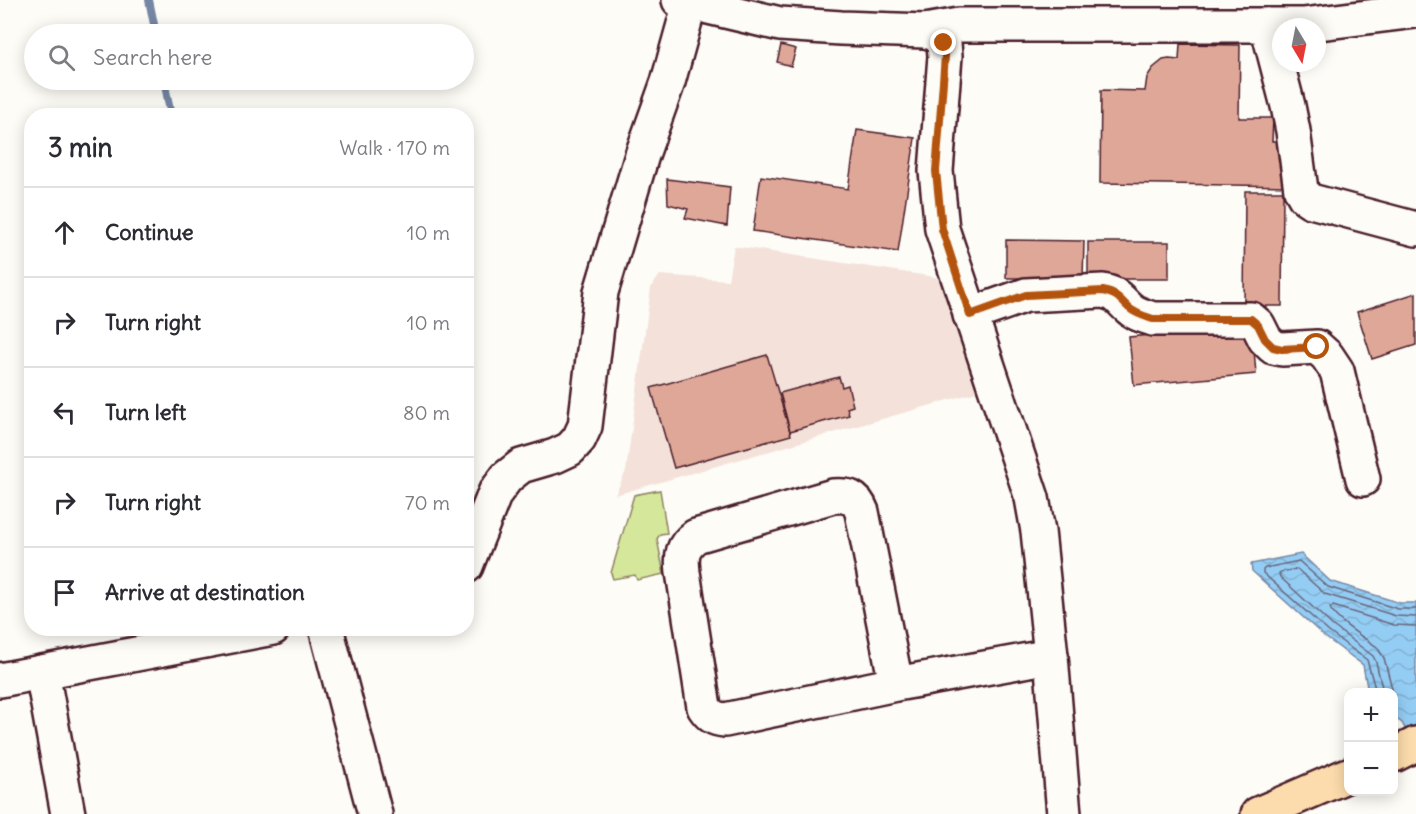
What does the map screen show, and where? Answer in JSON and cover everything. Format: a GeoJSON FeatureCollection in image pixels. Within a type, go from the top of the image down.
{"type":"FeatureCollection","features":[{"type":"Feature","properties":{"kind":"main road"},"geometry":{"type":"LineString","coordinates":[[1398,753],[1416,744]]}},
{"type":"Feature","properties":{"kind":"main road"},"geometry":{"type":"LineString","coordinates":[[1258,814],[1344,777]]}},
{"type":"Feature","properties":{"kind":"street"},"geometry":{"type":"LineString","coordinates":[[474,546],[495,493],[507,477],[521,466],[570,449],[579,439],[585,426],[601,292],[642,155],[668,81],[684,2],[780,24],[925,31],[959,25],[1303,25],[1416,11]]}},
{"type":"Feature","properties":{"kind":"street"},"geometry":{"type":"LineString","coordinates":[[1267,25],[1288,105],[1301,190],[1305,197],[1311,201],[1416,229]]}},
{"type":"Feature","properties":{"kind":"street"},"geometry":{"type":"LineString","coordinates":[[925,31],[940,35],[944,43],[945,56],[936,171],[942,229],[1032,498],[1038,531],[1064,814]]}},
{"type":"Feature","properties":{"kind":"street"},"geometry":{"type":"LineString","coordinates":[[970,315],[1026,295],[1103,291],[1122,299],[1130,309],[1153,319],[1251,319],[1273,347],[1282,349],[1317,347],[1327,356],[1337,371],[1363,479]]}},
{"type":"Feature","properties":{"kind":"street"},"geometry":{"type":"LineString","coordinates":[[896,684],[862,512],[859,503],[852,498],[843,495],[833,496],[696,536],[688,542],[683,552],[682,563],[704,707],[715,719],[725,720],[896,684],[1051,656]]}},
{"type":"Feature","properties":{"kind":"street"},"geometry":{"type":"LineString","coordinates":[[0,680],[231,636]]}},
{"type":"Feature","properties":{"kind":"street"},"geometry":{"type":"LineString","coordinates":[[328,636],[375,814]]}},
{"type":"Feature","properties":{"kind":"street"},"geometry":{"type":"LineString","coordinates":[[42,672],[68,814]]}},
{"type":"Feature","properties":{"kind":"shaded area"},"geometry":{"type":"Polygon","coordinates":[[[734,246],[948,279],[984,390],[615,495],[626,471],[651,287],[660,275],[728,280],[734,246]]]}},
{"type":"Feature","properties":{"kind":"green space"},"geometry":{"type":"Polygon","coordinates":[[[660,490],[667,533],[660,534],[657,539],[664,574],[637,580],[635,575],[613,579],[611,573],[634,495],[660,490]]]}},
{"type":"Feature","properties":{"kind":"water"},"geometry":{"type":"Polygon","coordinates":[[[1301,554],[1330,581],[1400,603],[1416,603],[1416,733],[1409,736],[1398,720],[1398,688],[1368,688],[1363,665],[1325,637],[1252,571],[1251,564],[1301,554]]]}},
{"type":"Feature","properties":{"kind":"building"},"geometry":{"type":"Polygon","coordinates":[[[1180,44],[1240,45],[1239,118],[1273,118],[1272,141],[1288,141],[1287,186],[1100,183],[1101,90],[1145,91],[1147,77],[1153,68],[1163,60],[1179,60],[1180,44]]]}},
{"type":"Feature","properties":{"kind":"building"},"geometry":{"type":"Polygon","coordinates":[[[781,45],[796,49],[791,66],[777,62],[781,45]]]}},
{"type":"Feature","properties":{"kind":"building"},"geometry":{"type":"Polygon","coordinates":[[[857,130],[915,138],[898,252],[753,231],[761,176],[848,189],[857,130]]]}},
{"type":"Feature","properties":{"kind":"building"},"geometry":{"type":"Polygon","coordinates":[[[667,179],[730,187],[727,226],[685,218],[688,209],[668,204],[667,179]]]}},
{"type":"Feature","properties":{"kind":"building"},"geometry":{"type":"Polygon","coordinates":[[[1245,191],[1283,191],[1282,306],[1244,306],[1245,191]]]}},
{"type":"Feature","properties":{"kind":"building"},"geometry":{"type":"Polygon","coordinates":[[[1006,240],[1084,241],[1083,278],[1006,278],[1006,240]]]}},
{"type":"Feature","properties":{"kind":"building"},"geometry":{"type":"Polygon","coordinates":[[[1088,242],[1169,242],[1169,279],[1088,279],[1088,242]]]}},
{"type":"Feature","properties":{"kind":"building"},"geometry":{"type":"Polygon","coordinates":[[[1416,293],[1416,345],[1372,359],[1357,312],[1416,293]]]}},
{"type":"Feature","properties":{"kind":"building"},"geometry":{"type":"Polygon","coordinates":[[[1252,326],[1256,374],[1134,385],[1129,337],[1252,326]]]}},
{"type":"Feature","properties":{"kind":"building"},"geometry":{"type":"Polygon","coordinates":[[[767,355],[791,435],[674,468],[651,388],[767,355]]]}},
{"type":"Feature","properties":{"kind":"building"},"geometry":{"type":"Polygon","coordinates":[[[839,377],[842,387],[848,385],[853,406],[847,408],[849,415],[790,431],[780,393],[839,377]]]}},
{"type":"Feature","properties":{"kind":"waterway"},"geometry":{"type":"LineString","coordinates":[[149,0],[154,24]]}},
{"type":"Feature","properties":{"kind":"waterway"},"geometry":{"type":"LineString","coordinates":[[166,90],[169,108]]}},
{"type":"Feature","properties":{"kind":"route"},"geometry":{"type":"LineString","coordinates":[[944,43],[945,56],[936,171],[942,229],[970,315],[1026,295],[1103,291],[1122,299],[1130,309],[1153,319],[1251,319],[1273,347],[1282,349],[1317,347]]}}]}
